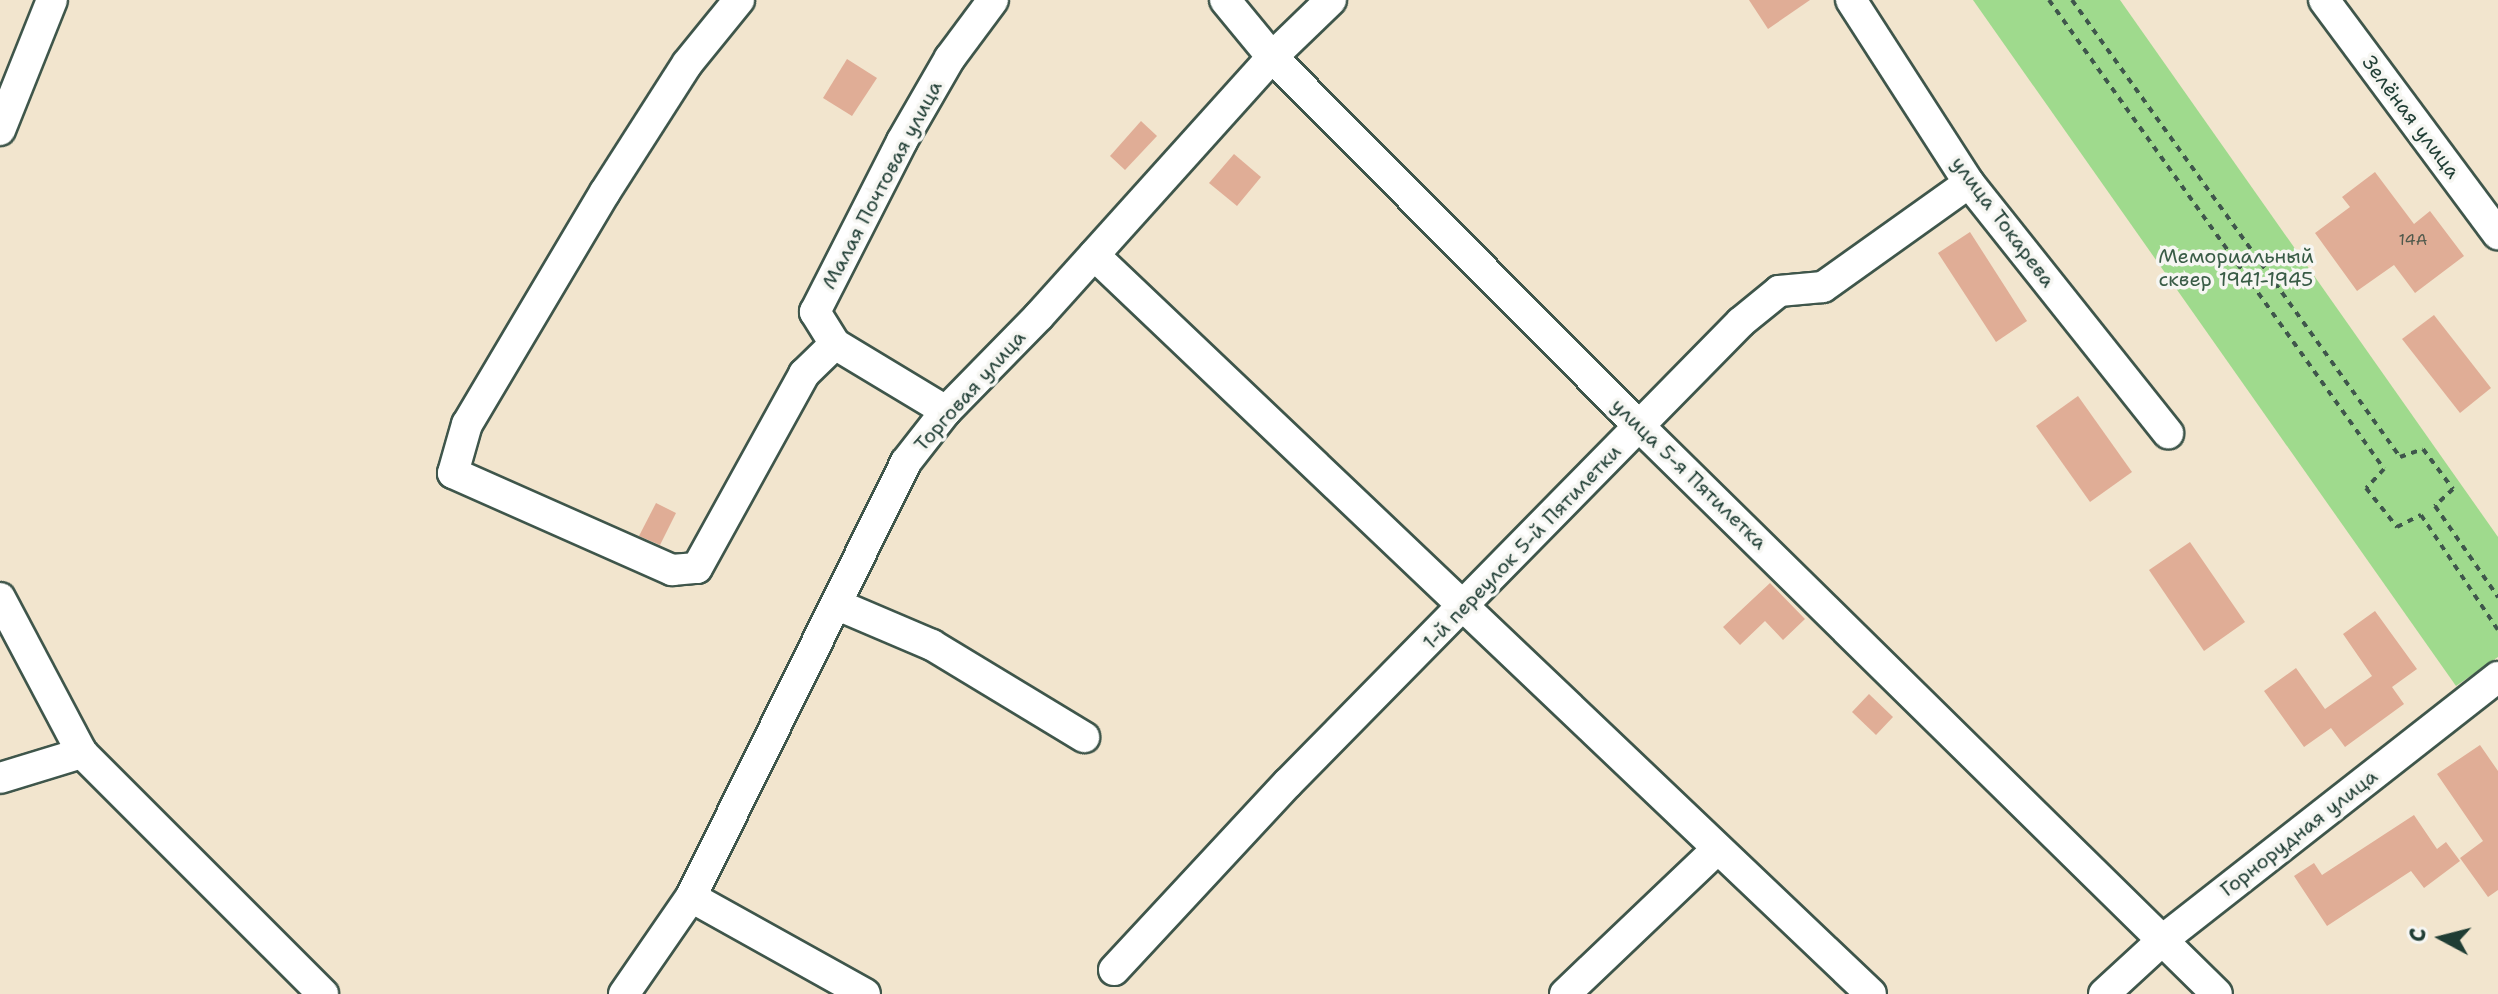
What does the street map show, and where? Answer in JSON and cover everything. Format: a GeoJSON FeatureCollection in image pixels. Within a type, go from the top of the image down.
{"type":"FeatureCollection","features":[{"type":"Feature","properties":{"kind":"street"},"geometry":{"type":"LineString","coordinates":[[0,130],[52,0]]}},
{"type":"Feature","properties":{"kind":"street"},"geometry":{"type":"LineString","coordinates":[[739,0],[687,64],[605,192],[467,424],[453,473],[672,570],[697,568],[804,374],[835,344]]}},
{"type":"Feature","properties":{"kind":"street","name":"Малая Почтовая улица"},"geometry":{"type":"LineString","coordinates":[[946,411],[835,344],[815,312],[910,127],[950,58],[993,0]]}},
{"type":"Feature","properties":{"kind":"street","name":"улица 5-я Пятилетка"},"geometry":{"type":"LineString","coordinates":[[1225,0],[1272,57],[1639,426],[2165,938]]}},
{"type":"Feature","properties":{"kind":"street","name":"Торговая улица"},"geometry":{"type":"LineString","coordinates":[[624,994],[691,897],[838,605],[906,462],[946,411],[1094,255],[1272,57],[1331,0]]}},
{"type":"Feature","properties":{"kind":"street","name":"улица Токарева"},"geometry":{"type":"LineString","coordinates":[[1851,0],[1969,183],[2168,433]]}},
{"type":"Feature","properties":{"kind":"street","name":"Зелёная улица"},"geometry":{"type":"LineString","coordinates":[[2324,0],[2498,234]]}},
{"type":"Feature","properties":{"kind":"street","name":"1-й переулок 5-й Пятилетки"},"geometry":{"type":"LineString","coordinates":[[1114,970],[1288,783],[1465,607],[1741,322],[1779,291],[1823,287],[1969,183]]}},
{"type":"Feature","properties":{"kind":"street"},"geometry":{"type":"LineString","coordinates":[[1094,255],[1716,850],[1871,994]]}},
{"type":"Feature","properties":{"kind":"street"},"geometry":{"type":"LineString","coordinates":[[0,598],[82,753],[323,994]]}},
{"type":"Feature","properties":{"kind":"street"},"geometry":{"type":"LineString","coordinates":[[838,605],[932,645],[1084,737]]}},
{"type":"Feature","properties":{"kind":"street","name":"Горнорудная улица"},"geometry":{"type":"LineString","coordinates":[[2104,994],[2165,938],[2498,677]]}},
{"type":"Feature","properties":{"kind":"street"},"geometry":{"type":"LineString","coordinates":[[0,778],[82,753]]}},
{"type":"Feature","properties":{"kind":"street"},"geometry":{"type":"LineString","coordinates":[[1565,994],[1716,850]]}},
{"type":"Feature","properties":{"kind":"street"},"geometry":{"type":"LineString","coordinates":[[691,897],[865,994]]}},
{"type":"Feature","properties":{"kind":"street"},"geometry":{"type":"LineString","coordinates":[[2165,938],[2217,994]]}},
{"type":"Feature","properties":{"kind":"path"},"geometry":{"type":"LineString","coordinates":[[2049,0],[2384,469],[2366,488],[2397,527],[2421,515],[2498,630]]}},
{"type":"Feature","properties":{"kind":"path"},"geometry":{"type":"LineString","coordinates":[[2072,0],[2400,457],[2423,449],[2453,489],[2435,506],[2498,597]]}},
{"type":"Feature","properties":{"kind":"green space","name":"Мемориальный сквер 1941-1945"},"geometry":{"type":"Polygon","coordinates":[[[1973,0],[2120,0],[2498,537],[2498,657],[2456,686],[1973,0]]]}},
{"type":"Feature","properties":{"kind":"building"},"geometry":{"type":"Polygon","coordinates":[[[1749,0],[1810,0],[1768,29],[1749,0]]]}},
{"type":"Feature","properties":{"kind":"building"},"geometry":{"type":"Polygon","coordinates":[[[847,59],[877,78],[852,116],[823,98],[847,59]]]}},
{"type":"Feature","properties":{"kind":"building"},"geometry":{"type":"Polygon","coordinates":[[[1141,121],[1157,136],[1125,170],[1110,156],[1141,121]]]}},
{"type":"Feature","properties":{"kind":"building"},"geometry":{"type":"Polygon","coordinates":[[[1234,154],[1261,177],[1237,206],[1209,183],[1234,154]]]}},
{"type":"Feature","properties":{"kind":"building"},"geometry":{"type":"Polygon","coordinates":[[[2375,172],[2414,224],[2430,211],[2464,256],[2415,293],[2394,265],[2357,291],[2315,233],[2350,207],[2342,197],[2375,172]]]}},
{"type":"Feature","properties":{"kind":"building"},"geometry":{"type":"Polygon","coordinates":[[[1970,232],[2027,321],[1996,342],[1938,253],[1970,232]]]}},
{"type":"Feature","properties":{"kind":"building"},"geometry":{"type":"Polygon","coordinates":[[[2434,315],[2491,388],[2460,413],[2402,339],[2434,315]]]}},
{"type":"Feature","properties":{"kind":"building"},"geometry":{"type":"Polygon","coordinates":[[[2078,396],[2132,472],[2090,502],[2036,426],[2078,396]]]}},
{"type":"Feature","properties":{"kind":"building"},"geometry":{"type":"Polygon","coordinates":[[[656,503],[676,513],[660,545],[639,536],[656,503]]]}},
{"type":"Feature","properties":{"kind":"building"},"geometry":{"type":"Polygon","coordinates":[[[2190,542],[2245,622],[2204,651],[2149,570],[2190,542]]]}},
{"type":"Feature","properties":{"kind":"building"},"geometry":{"type":"Polygon","coordinates":[[[1770,583],[1805,619],[1783,640],[1765,621],[1740,645],[1723,627],[1770,583]]]}},
{"type":"Feature","properties":{"kind":"building"},"geometry":{"type":"Polygon","coordinates":[[[2375,611],[2417,669],[2392,687],[2404,704],[2345,747],[2331,728],[2304,747],[2264,691],[2296,668],[2325,709],[2372,676],[2343,634],[2375,611]]]}},
{"type":"Feature","properties":{"kind":"building"},"geometry":{"type":"Polygon","coordinates":[[[1869,694],[1893,717],[1876,735],[1852,712],[1869,694]]]}},
{"type":"Feature","properties":{"kind":"building"},"geometry":{"type":"Polygon","coordinates":[[[2480,745],[2498,771],[2498,890],[2488,897],[2460,858],[2483,841],[2437,774],[2480,745]]]}},
{"type":"Feature","properties":{"kind":"building"},"geometry":{"type":"Polygon","coordinates":[[[2414,815],[2437,849],[2446,842],[2460,861],[2424,888],[2411,871],[2327,926],[2294,876],[2314,863],[2322,875],[2414,815]]]}}]}
